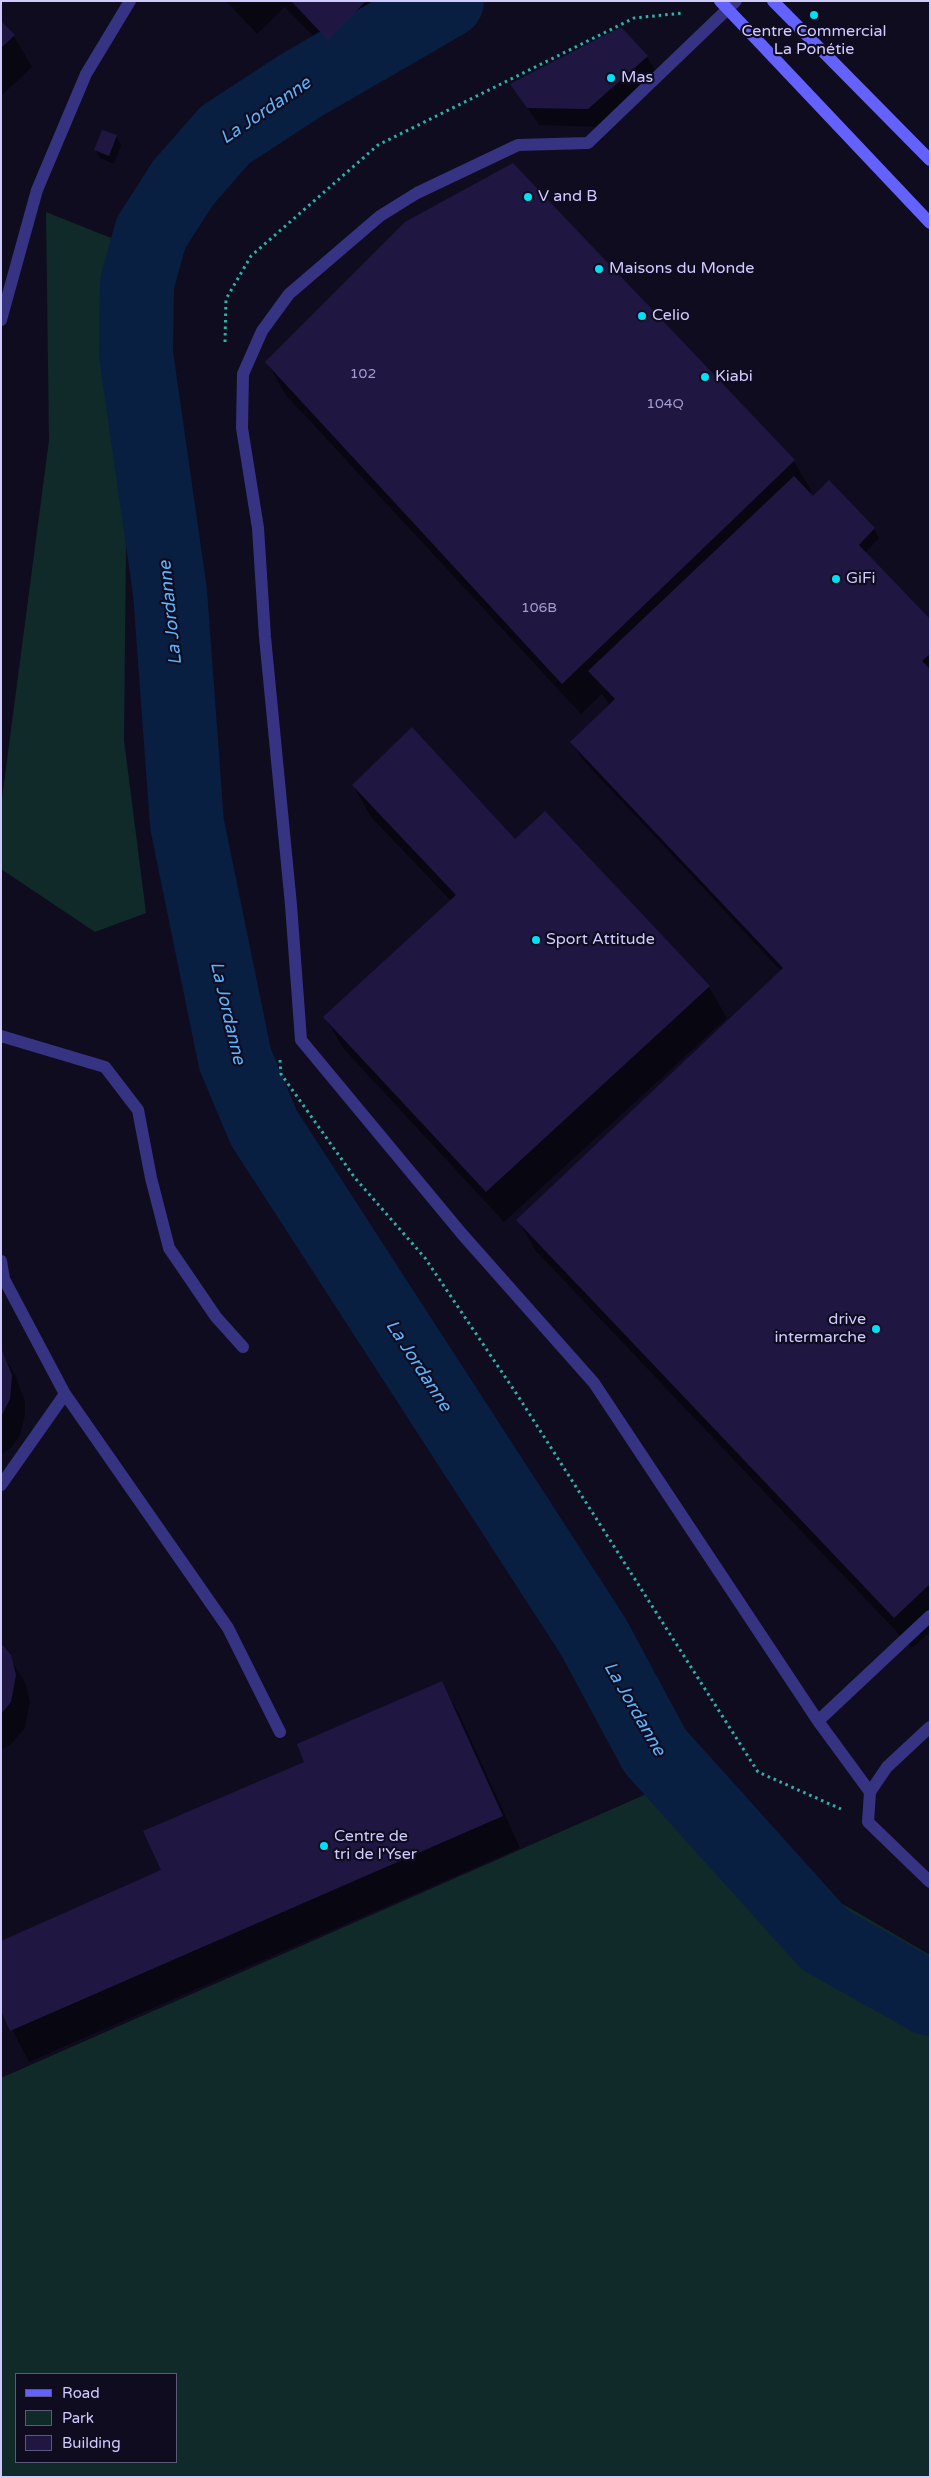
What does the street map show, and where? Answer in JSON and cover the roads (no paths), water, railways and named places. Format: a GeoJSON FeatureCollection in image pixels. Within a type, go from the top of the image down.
{"type":"FeatureCollection","features":[{"type":"Feature","properties":{"kind":"street"},"geometry":{"type":"LineString","coordinates":[[1,320],[37,190],[86,74],[130,1]]}},
{"type":"Feature","properties":{"kind":"street"},"geometry":{"type":"LineString","coordinates":[[773,1],[930,160]]}},
{"type":"Feature","properties":{"kind":"street"},"geometry":{"type":"LineString","coordinates":[[870,1792],[818,1721],[594,1383],[462,1234],[301,1040],[291,905],[265,637],[258,528],[242,428],[243,374],[262,331],[290,294],[380,216],[417,193],[518,146],[588,143],[728,4],[930,223]]}},
{"type":"Feature","properties":{"kind":"street"},"geometry":{"type":"LineString","coordinates":[[1,1036],[105,1067],[138,1110],[152,1178],[170,1248],[216,1317],[243,1347]]}},
{"type":"Feature","properties":{"kind":"street"},"geometry":{"type":"LineString","coordinates":[[1,1261],[3,1279],[64,1394],[228,1628],[280,1732]]}},
{"type":"Feature","properties":{"kind":"street"},"geometry":{"type":"LineString","coordinates":[[1,1485],[64,1394]]}},
{"type":"Feature","properties":{"kind":"street"},"geometry":{"type":"LineString","coordinates":[[818,1721],[930,1616]]}},
{"type":"Feature","properties":{"kind":"street"},"geometry":{"type":"LineString","coordinates":[[930,1727],[887,1767],[870,1792],[868,1822],[930,1882]]}},
{"type":"Feature","properties":{"kind":"waterway","name":"La Jordanne"},"geometry":{"type":"LineString","coordinates":[[447,1],[300,86],[225,135],[183,183],[151,233],[137,283],[136,354],[170,592],[187,824],[235,1059],[264,1128],[593,1636],[655,1751],[825,1940],[930,1999]]}},
{"type":"Feature","properties":{"kind":"place","name":"Centre Commercial La Ponétie"},"geometry":{"type":"Point","coordinates":[814,15]}},
{"type":"Feature","properties":{"kind":"place","name":"Mas"},"geometry":{"type":"Point","coordinates":[611,78]}},
{"type":"Feature","properties":{"kind":"place","name":"V and B"},"geometry":{"type":"Point","coordinates":[528,197]}},
{"type":"Feature","properties":{"kind":"place","name":"Maisons du Monde"},"geometry":{"type":"Point","coordinates":[599,269]}},
{"type":"Feature","properties":{"kind":"place","name":"Celio"},"geometry":{"type":"Point","coordinates":[642,316]}},
{"type":"Feature","properties":{"kind":"place","name":"Kiabi"},"geometry":{"type":"Point","coordinates":[705,377]}},
{"type":"Feature","properties":{"kind":"place","name":"GiFi"},"geometry":{"type":"Point","coordinates":[836,579]}},
{"type":"Feature","properties":{"kind":"place","name":"Sport Attitude"},"geometry":{"type":"Point","coordinates":[536,940]}},
{"type":"Feature","properties":{"kind":"place","name":"drive intermarche"},"geometry":{"type":"Point","coordinates":[876,1329]}},
{"type":"Feature","properties":{"kind":"place","name":"Centre de tri de l'Yser"},"geometry":{"type":"Point","coordinates":[324,1846]}}]}
